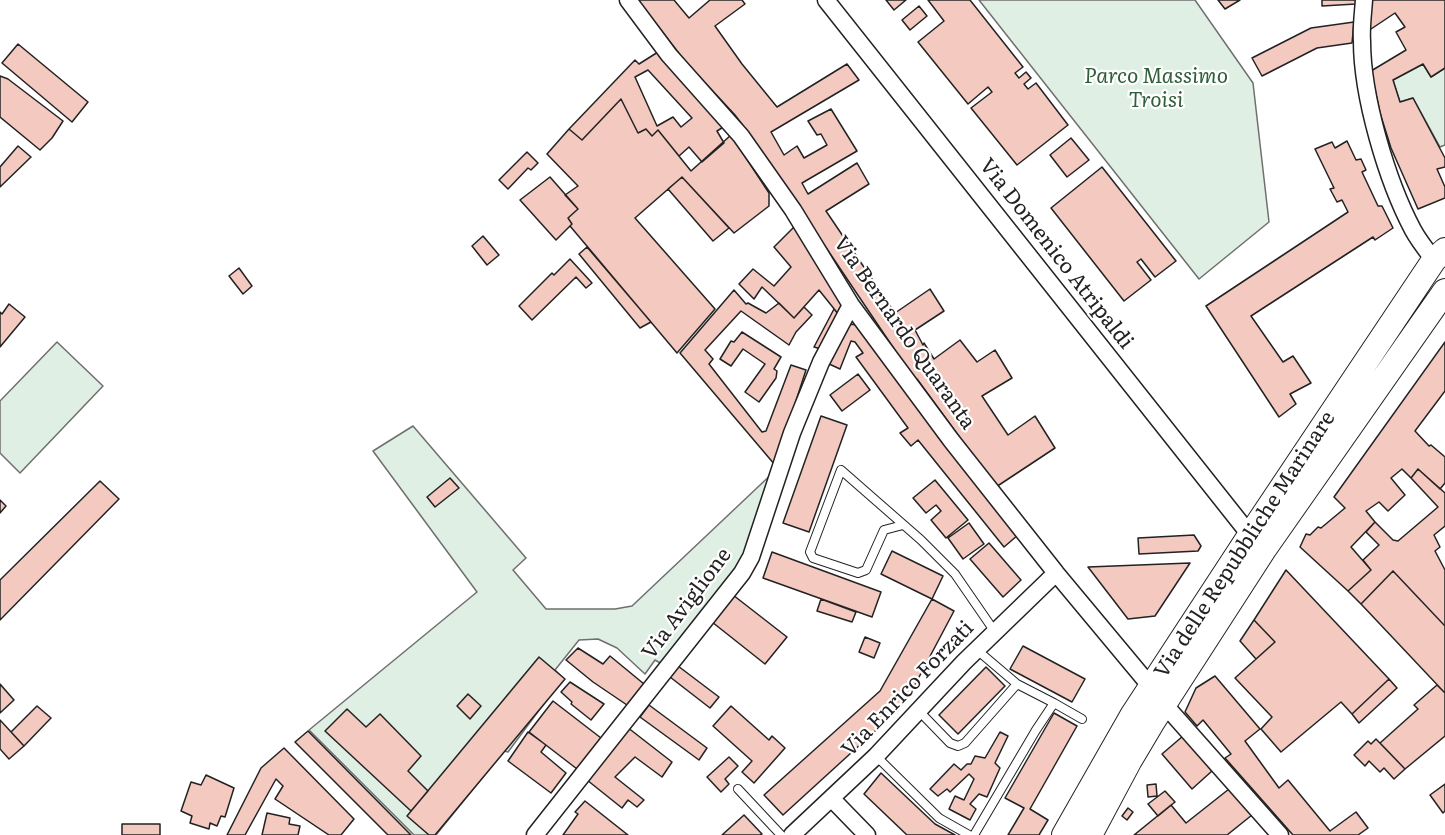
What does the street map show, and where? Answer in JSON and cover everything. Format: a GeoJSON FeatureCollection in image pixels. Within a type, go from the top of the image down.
{"type":"FeatureCollection","features":[{"type":"Feature","properties":{"kind":"main road","name":"Via delle Repubbliche Marinare"},"geometry":{"type":"LineString","coordinates":[[1090,835],[1130,760],[1157,695],[1258,541],[1439,255]]}},
{"type":"Feature","properties":{"kind":"main road"},"geometry":{"type":"LineString","coordinates":[[1439,255],[1445,282]]}},
{"type":"Feature","properties":{"kind":"main road","name":"Via delle Repubbliche Marinare"},"geometry":{"type":"LineString","coordinates":[[1258,541],[1445,291]]}},
{"type":"Feature","properties":{"kind":"main road","name":"Via delle Repubbliche Marinare"},"geometry":{"type":"LineString","coordinates":[[1064,835],[1133,714],[1157,695]]}},
{"type":"Feature","properties":{"kind":"street","name":"Via Bernardo Quaranta"},"geometry":{"type":"LineString","coordinates":[[628,0],[669,56],[741,136],[793,210],[852,305],[951,440],[1056,573],[1157,695],[1280,835]]}},
{"type":"Feature","properties":{"kind":"street","name":"Via Domenico Atripaldi"},"geometry":{"type":"LineString","coordinates":[[826,0],[1258,541]]}},
{"type":"Feature","properties":{"kind":"street"},"geometry":{"type":"LineString","coordinates":[[1364,0],[1362,41],[1371,110],[1382,150],[1403,209],[1414,232],[1439,255]]}},
{"type":"Feature","properties":{"kind":"street","name":"Via Aviglione"},"geometry":{"type":"LineString","coordinates":[[535,835],[742,573],[751,557],[792,433],[821,362],[852,305]]}},
{"type":"Feature","properties":{"kind":"street","name":"Via Enrico Forzati"},"geometry":{"type":"LineString","coordinates":[[792,835],[876,756],[977,650],[1056,573]]}},
{"type":"Feature","properties":{"kind":"street"},"geometry":{"type":"LineString","coordinates":[[832,799],[867,835]]}},
{"type":"Feature","properties":{"kind":"lane"},"geometry":{"type":"LineString","coordinates":[[903,525],[884,530],[866,570],[858,573],[813,558],[810,552],[841,470],[921,540],[955,574],[996,632]]}},
{"type":"Feature","properties":{"kind":"lane"},"geometry":{"type":"LineString","coordinates":[[977,650],[1017,684],[1082,719]]}},
{"type":"Feature","properties":{"kind":"lane"},"geometry":{"type":"LineString","coordinates":[[918,710],[950,742],[958,746],[965,743],[1017,684]]}},
{"type":"Feature","properties":{"kind":"lane"},"geometry":{"type":"LineString","coordinates":[[974,835],[1054,703]]}},
{"type":"Feature","properties":{"kind":"lane"},"geometry":{"type":"LineString","coordinates":[[876,756],[939,818],[969,835]]}},
{"type":"Feature","properties":{"kind":"lane"},"geometry":{"type":"LineString","coordinates":[[738,789],[781,835]]}},
{"type":"Feature","properties":{"kind":"green space","name":"Parco Massimo Troisi"},"geometry":{"type":"Polygon","coordinates":[[[979,0],[1195,0],[1253,83],[1269,222],[1199,279],[979,0]]]}},
{"type":"Feature","properties":{"kind":"green space"},"geometry":{"type":"Polygon","coordinates":[[[1423,64],[1431,77],[1445,68],[1445,145],[1440,147],[1413,98],[1400,102],[1393,80],[1423,64]]]}},
{"type":"Feature","properties":{"kind":"green space"},"geometry":{"type":"Polygon","coordinates":[[[57,342],[103,386],[20,473],[0,453],[0,401],[57,342]]]}},
{"type":"Feature","properties":{"kind":"green space"},"geometry":{"type":"Polygon","coordinates":[[[413,426],[526,558],[513,570],[546,609],[615,609],[632,606],[777,469],[747,549],[730,577],[662,664],[655,660],[645,674],[617,648],[598,639],[579,640],[555,670],[563,678],[508,752],[504,751],[436,835],[414,835],[309,730],[477,592],[373,451],[413,426]]]}},
{"type":"Feature","properties":{"kind":"building"},"geometry":{"type":"Polygon","coordinates":[[[638,0],[674,0],[689,18],[710,0],[742,0],[745,4],[715,26],[777,107],[847,64],[859,80],[771,132],[784,155],[797,146],[804,158],[827,145],[821,134],[817,135],[808,121],[831,109],[857,151],[802,183],[808,194],[857,163],[869,184],[826,211],[895,313],[930,289],[944,311],[915,330],[934,359],[960,340],[977,362],[995,350],[1012,378],[982,396],[1008,435],[1035,416],[1055,448],[996,487],[917,379],[915,380],[753,139],[735,115],[684,60],[638,0]]]}},
{"type":"Feature","properties":{"kind":"building"},"geometry":{"type":"Polygon","coordinates":[[[886,0],[906,0],[894,10],[886,0]]]}},
{"type":"Feature","properties":{"kind":"building"},"geometry":{"type":"Polygon","coordinates":[[[928,0],[970,0],[1023,67],[1015,73],[1019,78],[1026,72],[1031,78],[1024,84],[1028,89],[1036,83],[1068,125],[1017,165],[971,108],[992,92],[988,87],[968,104],[918,42],[944,21],[928,0]]]}},
{"type":"Feature","properties":{"kind":"building"},"geometry":{"type":"Polygon","coordinates":[[[1218,0],[1240,0],[1225,9],[1218,0]]]}},
{"type":"Feature","properties":{"kind":"building"},"geometry":{"type":"Polygon","coordinates":[[[1322,0],[1356,0],[1356,4],[1322,6],[1322,0]]]}},
{"type":"Feature","properties":{"kind":"building"},"geometry":{"type":"Polygon","coordinates":[[[1372,0],[1445,0],[1445,68],[1431,77],[1423,64],[1393,80],[1400,102],[1413,98],[1445,158],[1445,167],[1437,169],[1445,187],[1445,198],[1418,209],[1391,148],[1380,113],[1371,71],[1406,50],[1396,32],[1405,27],[1395,13],[1368,31],[1372,0]]]}},
{"type":"Feature","properties":{"kind":"building"},"geometry":{"type":"Polygon","coordinates":[[[919,6],[927,16],[910,30],[902,20],[919,6]]]}},
{"type":"Feature","properties":{"kind":"building"},"geometry":{"type":"Polygon","coordinates":[[[1354,22],[1352,43],[1317,48],[1262,76],[1252,58],[1311,28],[1354,22]]]}},
{"type":"Feature","properties":{"kind":"building"},"geometry":{"type":"Polygon","coordinates":[[[18,44],[88,102],[72,122],[2,63],[18,44]]]}},
{"type":"Feature","properties":{"kind":"building"},"geometry":{"type":"Polygon","coordinates":[[[658,52],[725,126],[717,131],[724,143],[702,162],[689,147],[679,156],[658,130],[652,136],[646,129],[638,133],[621,99],[582,140],[569,129],[635,60],[639,64],[658,52]],[[648,70],[635,77],[657,126],[673,117],[681,127],[692,118],[648,70]]]}},
{"type":"Feature","properties":{"kind":"building"},"geometry":{"type":"Polygon","coordinates":[[[0,76],[8,79],[63,121],[52,138],[40,150],[0,117],[0,76]]]}},
{"type":"Feature","properties":{"kind":"building"},"geometry":{"type":"Polygon","coordinates":[[[621,99],[638,133],[646,129],[652,136],[658,130],[691,171],[731,135],[769,193],[769,206],[734,233],[682,177],[635,218],[715,309],[677,353],[570,226],[572,224],[568,218],[578,209],[565,195],[578,186],[547,154],[569,129],[582,140],[621,99]]]}},
{"type":"Feature","properties":{"kind":"building"},"geometry":{"type":"Polygon","coordinates":[[[1071,138],[1089,160],[1067,177],[1050,155],[1071,138]]]}},
{"type":"Feature","properties":{"kind":"building"},"geometry":{"type":"Polygon","coordinates":[[[1347,141],[1356,160],[1361,159],[1366,170],[1362,172],[1378,206],[1382,206],[1393,228],[1375,240],[1373,237],[1251,316],[1283,362],[1293,356],[1311,383],[1290,394],[1296,404],[1279,417],[1206,306],[1348,212],[1342,200],[1337,202],[1330,189],[1334,188],[1315,149],[1332,142],[1335,148],[1347,141]]]}},
{"type":"Feature","properties":{"kind":"building"},"geometry":{"type":"Polygon","coordinates":[[[18,146],[31,157],[0,187],[0,167],[18,146]]]}},
{"type":"Feature","properties":{"kind":"building"},"geometry":{"type":"Polygon","coordinates":[[[527,152],[538,163],[531,170],[528,168],[508,189],[499,180],[527,152]]]}},
{"type":"Feature","properties":{"kind":"building"},"geometry":{"type":"Polygon","coordinates":[[[1102,167],[1176,261],[1155,277],[1141,259],[1137,262],[1151,280],[1124,301],[1051,208],[1102,167]]]}},
{"type":"Feature","properties":{"kind":"building"},"geometry":{"type":"Polygon","coordinates":[[[550,177],[578,209],[568,218],[572,224],[556,240],[520,200],[550,177]]]}},
{"type":"Feature","properties":{"kind":"building"},"geometry":{"type":"Polygon","coordinates":[[[682,177],[729,228],[713,241],[668,189],[682,177]]]}},
{"type":"Feature","properties":{"kind":"building"},"geometry":{"type":"Polygon","coordinates":[[[796,225],[844,301],[839,315],[819,290],[794,318],[762,287],[754,299],[739,284],[753,269],[774,286],[791,267],[774,247],[796,225]]]}},
{"type":"Feature","properties":{"kind":"building"},"geometry":{"type":"Polygon","coordinates":[[[483,236],[499,255],[487,265],[472,246],[483,236]]]}},
{"type":"Feature","properties":{"kind":"building"},"geometry":{"type":"Polygon","coordinates":[[[587,247],[651,322],[640,328],[579,254],[587,247]]]}},
{"type":"Feature","properties":{"kind":"building"},"geometry":{"type":"Polygon","coordinates":[[[570,259],[592,283],[586,288],[576,277],[532,320],[519,306],[552,273],[554,275],[570,259]]]}},
{"type":"Feature","properties":{"kind":"building"},"geometry":{"type":"Polygon","coordinates":[[[239,268],[252,286],[243,294],[229,276],[239,268]]]}},
{"type":"Feature","properties":{"kind":"building"},"geometry":{"type":"Polygon","coordinates":[[[734,290],[746,304],[766,313],[779,303],[794,318],[804,307],[812,315],[796,332],[789,345],[741,311],[705,350],[713,359],[709,364],[762,432],[766,431],[791,365],[806,370],[775,465],[680,353],[734,290]]]}},
{"type":"Feature","properties":{"kind":"building"},"geometry":{"type":"Polygon","coordinates":[[[9,304],[25,317],[0,347],[0,312],[2,314],[9,304]]]}},
{"type":"Feature","properties":{"kind":"building"},"geometry":{"type":"Polygon","coordinates":[[[834,309],[839,315],[821,349],[814,347],[834,309]]]}},
{"type":"Feature","properties":{"kind":"building"},"geometry":{"type":"Polygon","coordinates":[[[846,324],[860,325],[939,438],[1018,535],[1004,547],[918,440],[911,446],[900,433],[908,428],[856,357],[863,353],[855,342],[851,341],[840,369],[827,363],[846,324]]]}},
{"type":"Feature","properties":{"kind":"building"},"geometry":{"type":"Polygon","coordinates":[[[742,332],[781,357],[774,369],[777,371],[776,378],[759,402],[745,392],[765,364],[743,349],[731,366],[720,359],[731,341],[734,342],[742,332]]]}},
{"type":"Feature","properties":{"kind":"building"},"geometry":{"type":"Polygon","coordinates":[[[1445,342],[1445,391],[1415,431],[1429,446],[1431,445],[1445,457],[1445,483],[1440,489],[1418,469],[1411,478],[1402,469],[1391,478],[1405,495],[1388,511],[1379,502],[1366,511],[1375,522],[1351,547],[1371,570],[1348,591],[1300,547],[1306,534],[1310,535],[1318,527],[1321,528],[1345,508],[1334,497],[1445,342]]]}},
{"type":"Feature","properties":{"kind":"building"},"geometry":{"type":"Polygon","coordinates":[[[858,374],[870,390],[842,411],[830,395],[858,374]]]}},
{"type":"Feature","properties":{"kind":"building"},"geometry":{"type":"Polygon","coordinates":[[[821,416],[847,425],[809,532],[783,523],[821,416]]]}},
{"type":"Feature","properties":{"kind":"building"},"geometry":{"type":"Polygon","coordinates":[[[1418,469],[1445,493],[1445,526],[1434,535],[1440,547],[1435,551],[1445,570],[1445,626],[1393,571],[1361,604],[1348,591],[1371,570],[1363,560],[1379,545],[1366,532],[1375,522],[1393,540],[1398,541],[1438,507],[1411,478],[1418,469]]]}},
{"type":"Feature","properties":{"kind":"building"},"geometry":{"type":"Polygon","coordinates":[[[450,478],[459,488],[435,507],[427,497],[450,478]]]}},
{"type":"Feature","properties":{"kind":"building"},"geometry":{"type":"Polygon","coordinates":[[[935,480],[968,520],[946,538],[931,520],[941,511],[936,505],[926,513],[913,498],[935,480]]]}},
{"type":"Feature","properties":{"kind":"building"},"geometry":{"type":"Polygon","coordinates":[[[100,481],[119,499],[0,620],[0,580],[100,481]]]}},
{"type":"Feature","properties":{"kind":"building"},"geometry":{"type":"Polygon","coordinates":[[[0,500],[6,506],[0,513],[0,500]]]}},
{"type":"Feature","properties":{"kind":"building"},"geometry":{"type":"Polygon","coordinates":[[[969,523],[984,544],[963,559],[948,538],[969,523]]]}},
{"type":"Feature","properties":{"kind":"building"},"geometry":{"type":"Polygon","coordinates":[[[1194,535],[1201,546],[1198,551],[1139,554],[1138,538],[1194,535]]]}},
{"type":"Feature","properties":{"kind":"building"},"geometry":{"type":"Polygon","coordinates":[[[989,543],[1021,580],[1003,597],[970,559],[989,543]]]}},
{"type":"Feature","properties":{"kind":"building"},"geometry":{"type":"Polygon","coordinates":[[[892,551],[943,576],[932,599],[881,574],[892,551]]]}},
{"type":"Feature","properties":{"kind":"building"},"geometry":{"type":"Polygon","coordinates":[[[772,552],[881,592],[872,617],[763,578],[772,552]]]}},
{"type":"Feature","properties":{"kind":"building"},"geometry":{"type":"Polygon","coordinates":[[[1190,563],[1155,616],[1128,619],[1088,567],[1190,563]]]}},
{"type":"Feature","properties":{"kind":"building"},"geometry":{"type":"Polygon","coordinates":[[[1286,570],[1389,679],[1352,714],[1341,702],[1281,752],[1261,729],[1272,717],[1235,678],[1275,642],[1254,620],[1286,570]]]}},
{"type":"Feature","properties":{"kind":"building"},"geometry":{"type":"Polygon","coordinates":[[[1393,571],[1445,626],[1445,693],[1361,604],[1393,571]]]}},
{"type":"Feature","properties":{"kind":"building"},"geometry":{"type":"Polygon","coordinates":[[[733,595],[787,637],[765,664],[712,622],[733,595]]]}},
{"type":"Feature","properties":{"kind":"building"},"geometry":{"type":"Polygon","coordinates":[[[821,599],[856,612],[852,622],[817,611],[821,599]]]}},
{"type":"Feature","properties":{"kind":"building"},"geometry":{"type":"Polygon","coordinates":[[[932,599],[954,611],[909,696],[897,711],[783,815],[764,795],[880,691],[932,599]]]}},
{"type":"Feature","properties":{"kind":"building"},"geometry":{"type":"Polygon","coordinates":[[[1254,620],[1275,642],[1256,659],[1240,641],[1254,620]]]}},
{"type":"Feature","properties":{"kind":"building"},"geometry":{"type":"Polygon","coordinates":[[[865,637],[880,643],[874,658],[859,652],[865,637]]]}},
{"type":"Feature","properties":{"kind":"building"},"geometry":{"type":"Polygon","coordinates":[[[1023,646],[1085,679],[1072,702],[1010,669],[1023,646]]]}},
{"type":"Feature","properties":{"kind":"building"},"geometry":{"type":"Polygon","coordinates":[[[578,648],[603,664],[610,656],[644,684],[627,705],[566,660],[578,648]]]}},
{"type":"Feature","properties":{"kind":"building"},"geometry":{"type":"Polygon","coordinates":[[[539,657],[565,679],[435,835],[429,835],[407,816],[539,657]]]}},
{"type":"Feature","properties":{"kind":"building"},"geometry":{"type":"Polygon","coordinates":[[[678,666],[719,697],[710,708],[670,677],[678,666]]]}},
{"type":"Feature","properties":{"kind":"building"},"geometry":{"type":"Polygon","coordinates":[[[986,667],[1005,686],[958,734],[939,715],[986,667]]]}},
{"type":"Feature","properties":{"kind":"building"},"geometry":{"type":"Polygon","coordinates":[[[1215,676],[1260,729],[1245,741],[1279,788],[1288,780],[1330,831],[1356,812],[1368,828],[1358,835],[1293,835],[1225,758],[1231,754],[1203,720],[1197,726],[1185,712],[1196,688],[1215,676]]]}},
{"type":"Feature","properties":{"kind":"building"},"geometry":{"type":"Polygon","coordinates":[[[1389,679],[1397,688],[1359,723],[1352,714],[1389,679]]]}},
{"type":"Feature","properties":{"kind":"building"},"geometry":{"type":"Polygon","coordinates":[[[570,682],[604,704],[591,720],[571,704],[572,702],[561,692],[570,682]]]}},
{"type":"Feature","properties":{"kind":"building"},"geometry":{"type":"Polygon","coordinates":[[[0,684],[14,700],[0,713],[0,684]]]}},
{"type":"Feature","properties":{"kind":"building"},"geometry":{"type":"Polygon","coordinates":[[[1437,685],[1445,693],[1445,736],[1405,769],[1380,743],[1418,709],[1414,705],[1437,685]]]}},
{"type":"Feature","properties":{"kind":"building"},"geometry":{"type":"Polygon","coordinates":[[[468,694],[481,706],[470,719],[457,706],[468,694]]]}},
{"type":"Feature","properties":{"kind":"building"},"geometry":{"type":"Polygon","coordinates":[[[553,701],[601,738],[577,769],[529,732],[553,701]]]}},
{"type":"Feature","properties":{"kind":"building"},"geometry":{"type":"Polygon","coordinates":[[[649,705],[707,748],[699,760],[640,717],[649,705]]]}},
{"type":"Feature","properties":{"kind":"building"},"geometry":{"type":"Polygon","coordinates":[[[37,706],[51,718],[24,746],[11,732],[37,706]]]}},
{"type":"Feature","properties":{"kind":"building"},"geometry":{"type":"Polygon","coordinates":[[[731,706],[769,740],[772,736],[785,748],[754,783],[742,772],[752,761],[713,726],[731,706]]]}},
{"type":"Feature","properties":{"kind":"building"},"geometry":{"type":"Polygon","coordinates":[[[347,709],[366,727],[380,714],[421,756],[408,771],[428,791],[411,811],[325,731],[347,709]]]}},
{"type":"Feature","properties":{"kind":"building"},"geometry":{"type":"Polygon","coordinates":[[[1054,713],[1077,726],[1030,809],[1048,820],[1039,835],[1008,835],[1024,808],[1005,798],[1054,713]]]}},
{"type":"Feature","properties":{"kind":"building"},"geometry":{"type":"Polygon","coordinates":[[[0,720],[24,746],[9,759],[0,749],[0,720]]]}},
{"type":"Feature","properties":{"kind":"building"},"geometry":{"type":"Polygon","coordinates":[[[627,727],[672,762],[662,777],[635,757],[615,777],[644,800],[637,807],[628,800],[622,808],[587,780],[627,727]]]}},
{"type":"Feature","properties":{"kind":"building"},"geometry":{"type":"Polygon","coordinates":[[[308,731],[411,835],[388,835],[295,742],[308,731]]]}},
{"type":"Feature","properties":{"kind":"building"},"geometry":{"type":"Polygon","coordinates":[[[528,732],[546,745],[541,752],[566,773],[551,793],[508,761],[528,732]]]}},
{"type":"Feature","properties":{"kind":"building"},"geometry":{"type":"Polygon","coordinates":[[[1000,732],[1008,736],[995,763],[1000,768],[987,797],[979,794],[970,804],[976,809],[970,820],[949,809],[955,796],[964,800],[974,779],[969,774],[950,792],[947,789],[938,796],[930,789],[954,764],[961,770],[967,764],[971,764],[975,756],[985,758],[1000,732]]]}},
{"type":"Feature","properties":{"kind":"building"},"geometry":{"type":"Polygon","coordinates":[[[1183,736],[1212,771],[1192,789],[1162,754],[1183,736]]]}},
{"type":"Feature","properties":{"kind":"building"},"geometry":{"type":"Polygon","coordinates":[[[1376,739],[1405,769],[1394,779],[1384,768],[1380,772],[1369,761],[1365,766],[1354,755],[1368,741],[1371,744],[1376,739]]]}},
{"type":"Feature","properties":{"kind":"building"},"geometry":{"type":"Polygon","coordinates":[[[284,748],[354,819],[341,835],[329,835],[275,799],[283,786],[276,779],[245,835],[227,835],[261,768],[284,748]]]}},
{"type":"Feature","properties":{"kind":"building"},"geometry":{"type":"Polygon","coordinates":[[[729,757],[738,766],[725,779],[729,784],[721,792],[707,777],[729,757]]]}},
{"type":"Feature","properties":{"kind":"building"},"geometry":{"type":"Polygon","coordinates":[[[881,773],[935,824],[955,835],[907,835],[864,794],[881,773]]]}},
{"type":"Feature","properties":{"kind":"building"},"geometry":{"type":"Polygon","coordinates":[[[206,775],[234,788],[225,817],[221,816],[217,826],[210,823],[209,829],[190,823],[192,816],[181,811],[191,782],[201,785],[206,775]]]}},
{"type":"Feature","properties":{"kind":"building"},"geometry":{"type":"Polygon","coordinates":[[[1156,784],[1157,796],[1148,797],[1147,785],[1156,784]]]}},
{"type":"Feature","properties":{"kind":"building"},"geometry":{"type":"Polygon","coordinates":[[[1445,784],[1445,811],[1443,813],[1430,795],[1445,784]]]}},
{"type":"Feature","properties":{"kind":"building"},"geometry":{"type":"Polygon","coordinates":[[[1229,789],[1252,815],[1227,835],[1134,835],[1171,805],[1186,823],[1229,789]]]}},
{"type":"Feature","properties":{"kind":"building"},"geometry":{"type":"Polygon","coordinates":[[[1165,791],[1175,802],[1158,816],[1148,804],[1165,791]]]}},
{"type":"Feature","properties":{"kind":"building"},"geometry":{"type":"Polygon","coordinates":[[[585,801],[628,835],[563,835],[578,814],[575,812],[585,801]]]}},
{"type":"Feature","properties":{"kind":"building"},"geometry":{"type":"Polygon","coordinates":[[[1128,808],[1133,812],[1127,820],[1122,816],[1128,808]]]}},
{"type":"Feature","properties":{"kind":"building"},"geometry":{"type":"Polygon","coordinates":[[[267,813],[290,818],[289,824],[300,826],[298,835],[262,835],[267,813]]]}},
{"type":"Feature","properties":{"kind":"building"},"geometry":{"type":"Polygon","coordinates":[[[744,815],[762,834],[722,835],[744,815]]]}},
{"type":"Feature","properties":{"kind":"building"},"geometry":{"type":"Polygon","coordinates":[[[122,824],[160,824],[160,835],[122,835],[122,824]]]}}]}
